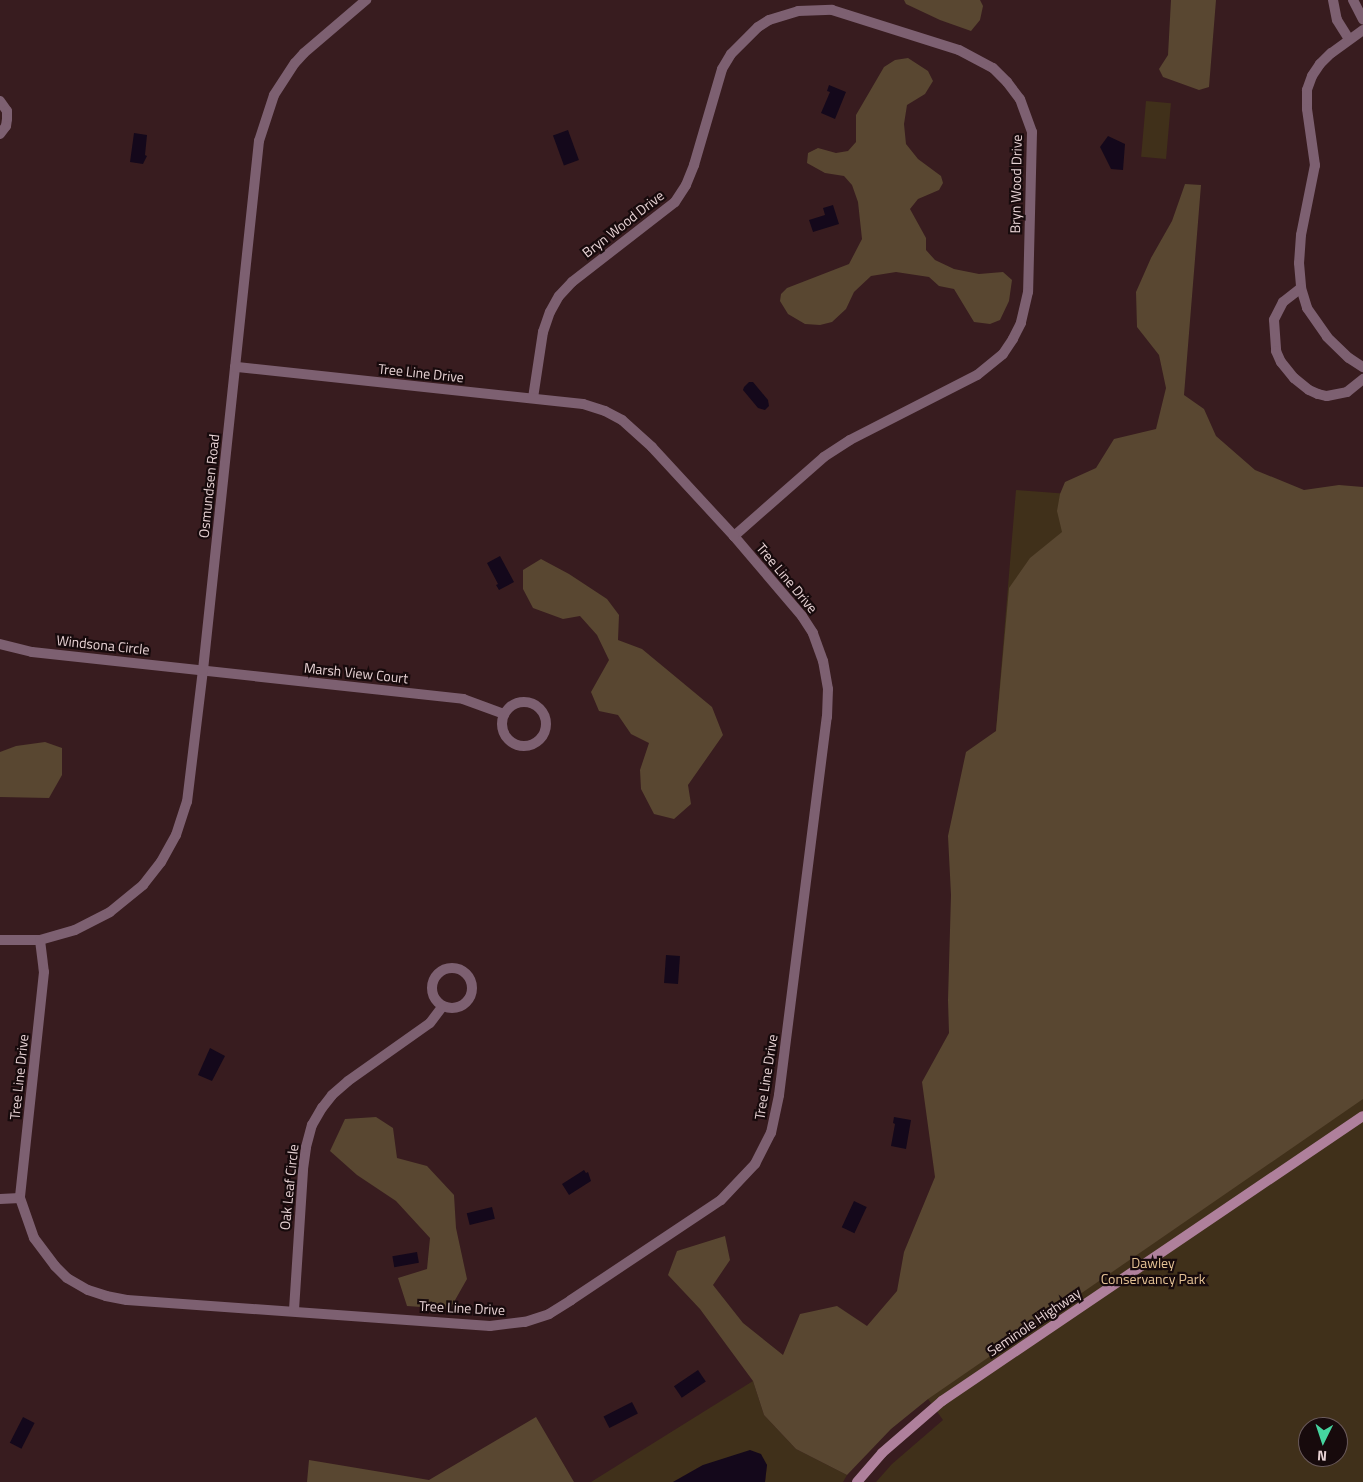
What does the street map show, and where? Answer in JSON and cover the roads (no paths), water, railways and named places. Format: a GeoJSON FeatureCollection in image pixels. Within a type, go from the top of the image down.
{"type":"FeatureCollection","features":[{"type":"Feature","properties":{"kind":"street","name":"Osmundsen Road"},"geometry":{"type":"LineString","coordinates":[[0,940],[40,940],[75,930],[110,912],[143,885],[161,862],[176,835],[187,802],[203,670],[236,367],[256,153],[274,95],[295,63],[352,4],[366,0]]}},
{"type":"Feature","properties":{"kind":"street"},"geometry":{"type":"LineString","coordinates":[[1333,0],[1337,20],[1349,39]]}},
{"type":"Feature","properties":{"kind":"street"},"geometry":{"type":"LineString","coordinates":[[1353,0],[1363,20]]}},
{"type":"Feature","properties":{"kind":"street","name":"Bryn Wood Drive"},"geometry":{"type":"LineString","coordinates":[[533,398],[542,332],[559,296],[572,282],[674,202],[686,185],[694,165],[722,69],[731,54],[758,27],[769,20],[791,13],[815,9],[832,10],[959,50],[993,68],[1020,99],[1032,132],[1028,292],[1021,323],[1013,339],[1003,354],[977,375],[850,440],[824,457],[734,536]]}},
{"type":"Feature","properties":{"kind":"street"},"geometry":{"type":"LineString","coordinates":[[1363,30],[1349,39],[1320,64],[1312,76],[1307,90],[1307,109],[1315,165],[1301,235],[1299,263],[1301,288],[1307,308],[1327,337],[1349,358],[1363,367]]}},
{"type":"Feature","properties":{"kind":"street"},"geometry":{"type":"LineString","coordinates":[[0,101],[7,111],[7,118],[6,126],[0,134]]}},
{"type":"Feature","properties":{"kind":"street"},"geometry":{"type":"LineString","coordinates":[[1301,288],[1283,302],[1274,320],[1276,351],[1281,362],[1309,390],[1327,396],[1347,392],[1363,379]]}},
{"type":"Feature","properties":{"kind":"street","name":"Tree Line Drive"},"geometry":{"type":"LineString","coordinates":[[40,940],[44,972],[20,1198],[26,1218],[43,1252],[67,1278],[88,1290],[106,1296],[127,1300],[294,1310],[490,1326],[525,1322],[549,1314],[721,1200],[745,1177],[759,1158],[771,1133],[779,1095],[826,726],[828,689],[823,661],[813,633],[790,601],[734,536],[652,447],[622,420],[604,411],[583,404],[533,398],[236,367]]}},
{"type":"Feature","properties":{"kind":"street","name":"Windsona Circle"},"geometry":{"type":"LineString","coordinates":[[0,644],[32,652],[203,670]]}},
{"type":"Feature","properties":{"kind":"street","name":"Marsh View Court"},"geometry":{"type":"LineString","coordinates":[[203,670],[463,699],[504,714]]}},
{"type":"Feature","properties":{"kind":"street"},"geometry":{"type":"LineString","coordinates":[[530,703],[542,712],[545,719],[544,732],[540,738],[528,746],[514,744],[509,740],[502,728],[504,714],[515,704],[530,703]]}},
{"type":"Feature","properties":{"kind":"street"},"geometry":{"type":"LineString","coordinates":[[446,968],[460,969],[465,972],[472,984],[471,996],[462,1006],[456,1008],[443,1006],[433,996],[432,982],[440,971],[446,968]]}},
{"type":"Feature","properties":{"kind":"street","name":"Oak Leaf Circle"},"geometry":{"type":"LineString","coordinates":[[294,1310],[303,1170],[306,1147],[312,1125],[322,1108],[338,1090],[430,1024],[443,1006]]}},
{"type":"Feature","properties":{"kind":"street","name":"Seminole Highway"},"geometry":{"type":"LineString","coordinates":[[857,1482],[882,1453],[942,1401],[1363,1116]]}},
{"type":"Feature","properties":{"kind":"street"},"geometry":{"type":"LineString","coordinates":[[0,1199],[20,1198]]}},
{"type":"Feature","properties":{"kind":"park label","name":"Dawley Conservancy Park"},"geometry":{"type":"Point","coordinates":[1153,1272]}}]}
